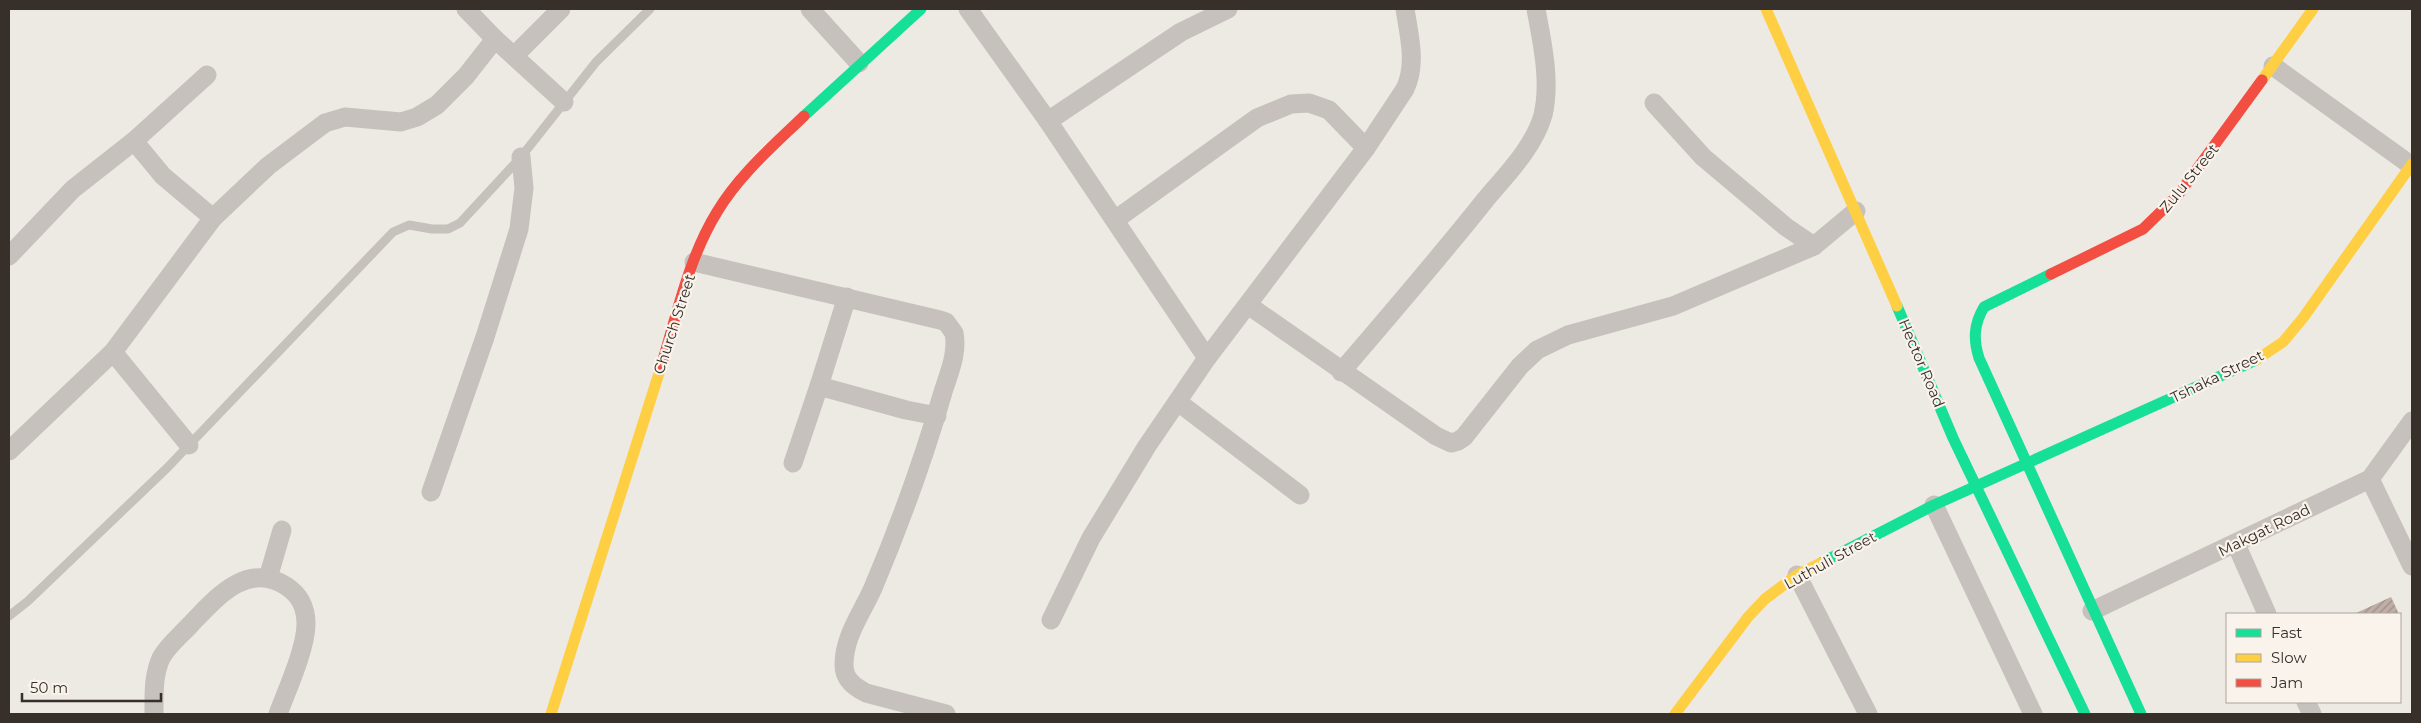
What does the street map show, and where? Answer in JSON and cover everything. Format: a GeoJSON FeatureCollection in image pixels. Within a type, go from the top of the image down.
{"type":"FeatureCollection","features":[{"type":"Feature","properties":{"kind":"street"},"geometry":{"type":"LineString","coordinates":[[466,9],[495,39],[564,102]]}},
{"type":"Feature","properties":{"kind":"street"},"geometry":{"type":"LineString","coordinates":[[514,56],[561,9]]}},
{"type":"Feature","properties":{"kind":"street"},"geometry":{"type":"LineString","coordinates":[[810,9],[859,63]]}},
{"type":"Feature","properties":{"kind":"street","name":"Church Street"},"geometry":{"type":"LineString","coordinates":[[551,714],[694,262],[708,224],[732,188],[859,63],[921,9]]}},
{"type":"Feature","properties":{"kind":"street"},"geometry":{"type":"LineString","coordinates":[[968,9],[1048,120],[1207,358]]}},
{"type":"Feature","properties":{"kind":"street"},"geometry":{"type":"LineString","coordinates":[[1048,120],[1180,32],[1228,9]]}},
{"type":"Feature","properties":{"kind":"street"},"geometry":{"type":"LineString","coordinates":[[1051,620],[1091,538],[1119,489],[1207,358],[1366,148],[1409,81],[1411,57],[1405,9]]}},
{"type":"Feature","properties":{"kind":"street"},"geometry":{"type":"LineString","coordinates":[[1341,372],[1457,235],[1520,157],[1535,134],[1543,114],[1546,84],[1536,9]]}},
{"type":"Feature","properties":{"kind":"street","name":"Hector Road"},"geometry":{"type":"LineString","coordinates":[[1766,9],[1976,487],[2086,714]]}},
{"type":"Feature","properties":{"kind":"street","name":"Zulu Street"},"geometry":{"type":"LineString","coordinates":[[2028,463],[1979,358],[1974,343],[1974,329],[1984,307],[2143,229],[2164,211],[2274,66],[2313,9]]}},
{"type":"Feature","properties":{"kind":"street"},"geometry":{"type":"LineString","coordinates":[[9,452],[113,352],[213,218],[268,166],[325,123],[345,117],[402,122],[417,117],[437,105],[466,76],[495,39]]}},
{"type":"Feature","properties":{"kind":"street"},"geometry":{"type":"LineString","coordinates":[[2274,66],[2412,165]]}},
{"type":"Feature","properties":{"kind":"street"},"geometry":{"type":"LineString","coordinates":[[9,256],[73,189],[134,141],[207,75]]}},
{"type":"Feature","properties":{"kind":"street"},"geometry":{"type":"LineString","coordinates":[[1115,220],[1257,118],[1291,104],[1309,103],[1329,110],[1366,148]]}},
{"type":"Feature","properties":{"kind":"street"},"geometry":{"type":"LineString","coordinates":[[1654,103],[1704,157],[1786,227],[1814,246]]}},
{"type":"Feature","properties":{"kind":"street"},"geometry":{"type":"LineString","coordinates":[[134,141],[164,176],[213,218]]}},
{"type":"Feature","properties":{"kind":"street"},"geometry":{"type":"LineString","coordinates":[[431,492],[485,337],[519,229],[524,188],[521,157]]}},
{"type":"Feature","properties":{"kind":"street","name":"Tshaka Street"},"geometry":{"type":"LineString","coordinates":[[1976,487],[2254,361],[2283,342],[2303,318],[2412,165]]}},
{"type":"Feature","properties":{"kind":"street"},"geometry":{"type":"LineString","coordinates":[[1248,305],[1341,372],[1441,439],[1451,443],[1458,441],[1520,366],[1537,350],[1551,341],[1673,306],[1814,246],[1856,211]]}},
{"type":"Feature","properties":{"kind":"street"},"geometry":{"type":"LineString","coordinates":[[694,262],[940,320],[950,327],[956,340],[954,354],[937,416],[882,565],[845,648],[844,667],[846,676],[854,686],[866,693],[946,714]]}},
{"type":"Feature","properties":{"kind":"street"},"geometry":{"type":"LineString","coordinates":[[794,463],[847,297]]}},
{"type":"Feature","properties":{"kind":"street"},"geometry":{"type":"LineString","coordinates":[[113,352],[189,445]]}},
{"type":"Feature","properties":{"kind":"street"},"geometry":{"type":"LineString","coordinates":[[819,386],[906,410],[937,416]]}},
{"type":"Feature","properties":{"kind":"street"},"geometry":{"type":"LineString","coordinates":[[1178,402],[1300,496]]}},
{"type":"Feature","properties":{"kind":"street","name":"Makgat Road"},"geometry":{"type":"LineString","coordinates":[[2092,611],[2370,479],[2412,421]]}},
{"type":"Feature","properties":{"kind":"street"},"geometry":{"type":"LineString","coordinates":[[2028,463],[2092,611],[2141,714]]}},
{"type":"Feature","properties":{"kind":"street"},"geometry":{"type":"LineString","coordinates":[[2370,479],[2412,566]]}},
{"type":"Feature","properties":{"kind":"street","name":"Luthuli Street"},"geometry":{"type":"LineString","coordinates":[[1675,714],[1748,617],[1765,599],[1797,575],[1934,505],[1976,487]]}},
{"type":"Feature","properties":{"kind":"street"},"geometry":{"type":"LineString","coordinates":[[1934,505],[2033,714]]}},
{"type":"Feature","properties":{"kind":"street"},"geometry":{"type":"LineString","coordinates":[[268,578],[282,530]]}},
{"type":"Feature","properties":{"kind":"street"},"geometry":{"type":"LineString","coordinates":[[2236,544],[2267,613]]}},
{"type":"Feature","properties":{"kind":"street"},"geometry":{"type":"LineString","coordinates":[[1797,575],[1868,714]]}},
{"type":"Feature","properties":{"kind":"street"},"geometry":{"type":"LineString","coordinates":[[154,714],[156,674],[166,650],[225,589],[256,577],[268,578],[284,584],[299,597],[305,609],[305,636],[278,714]]}},
{"type":"Feature","properties":{"kind":"lane"},"geometry":{"type":"LineString","coordinates":[[9,616],[126,508],[189,445],[393,232],[409,225],[432,229],[448,228],[460,223],[521,157],[596,62],[650,9]]}},
{"type":"Feature","properties":{"kind":"building"},"geometry":{"type":"Polygon","coordinates":[[[2391,597],[2399,613],[2356,613],[2391,597]]]}},
{"type":"Feature","properties":{"kind":"traffic: fast"},"geometry":{"type":"LineString","coordinates":[[804,116],[921,9]]}},
{"type":"Feature","properties":{"kind":"traffic: fast"},"geometry":{"type":"LineString","coordinates":[[2051,274],[1984,307],[1976,326],[1977,351],[2141,714]]}},
{"type":"Feature","properties":{"kind":"traffic: fast"},"geometry":{"type":"LineString","coordinates":[[1897,306],[1953,438],[2085,714]]}},
{"type":"Feature","properties":{"kind":"traffic: fast"},"geometry":{"type":"LineString","coordinates":[[1821,563],[1934,505],[2256,360]]}},
{"type":"Feature","properties":{"kind":"traffic: slow"},"geometry":{"type":"LineString","coordinates":[[1766,9],[1897,306]]}},
{"type":"Feature","properties":{"kind":"traffic: slow"},"geometry":{"type":"LineString","coordinates":[[2262,80],[2313,9]]}},
{"type":"Feature","properties":{"kind":"traffic: slow"},"geometry":{"type":"LineString","coordinates":[[2256,360],[2283,342],[2303,318],[2412,164]]}},
{"type":"Feature","properties":{"kind":"traffic: slow"},"geometry":{"type":"LineString","coordinates":[[551,714],[660,370]]}},
{"type":"Feature","properties":{"kind":"traffic: slow"},"geometry":{"type":"LineString","coordinates":[[1675,714],[1748,617],[1765,599],[1797,575],[1821,563]]}},
{"type":"Feature","properties":{"kind":"traffic: jam"},"geometry":{"type":"LineString","coordinates":[[2051,274],[2143,229],[2178,195],[2262,80]]}},
{"type":"Feature","properties":{"kind":"traffic: jam"},"geometry":{"type":"LineString","coordinates":[[660,370],[690,269],[717,212],[746,173],[804,116]]}}]}
